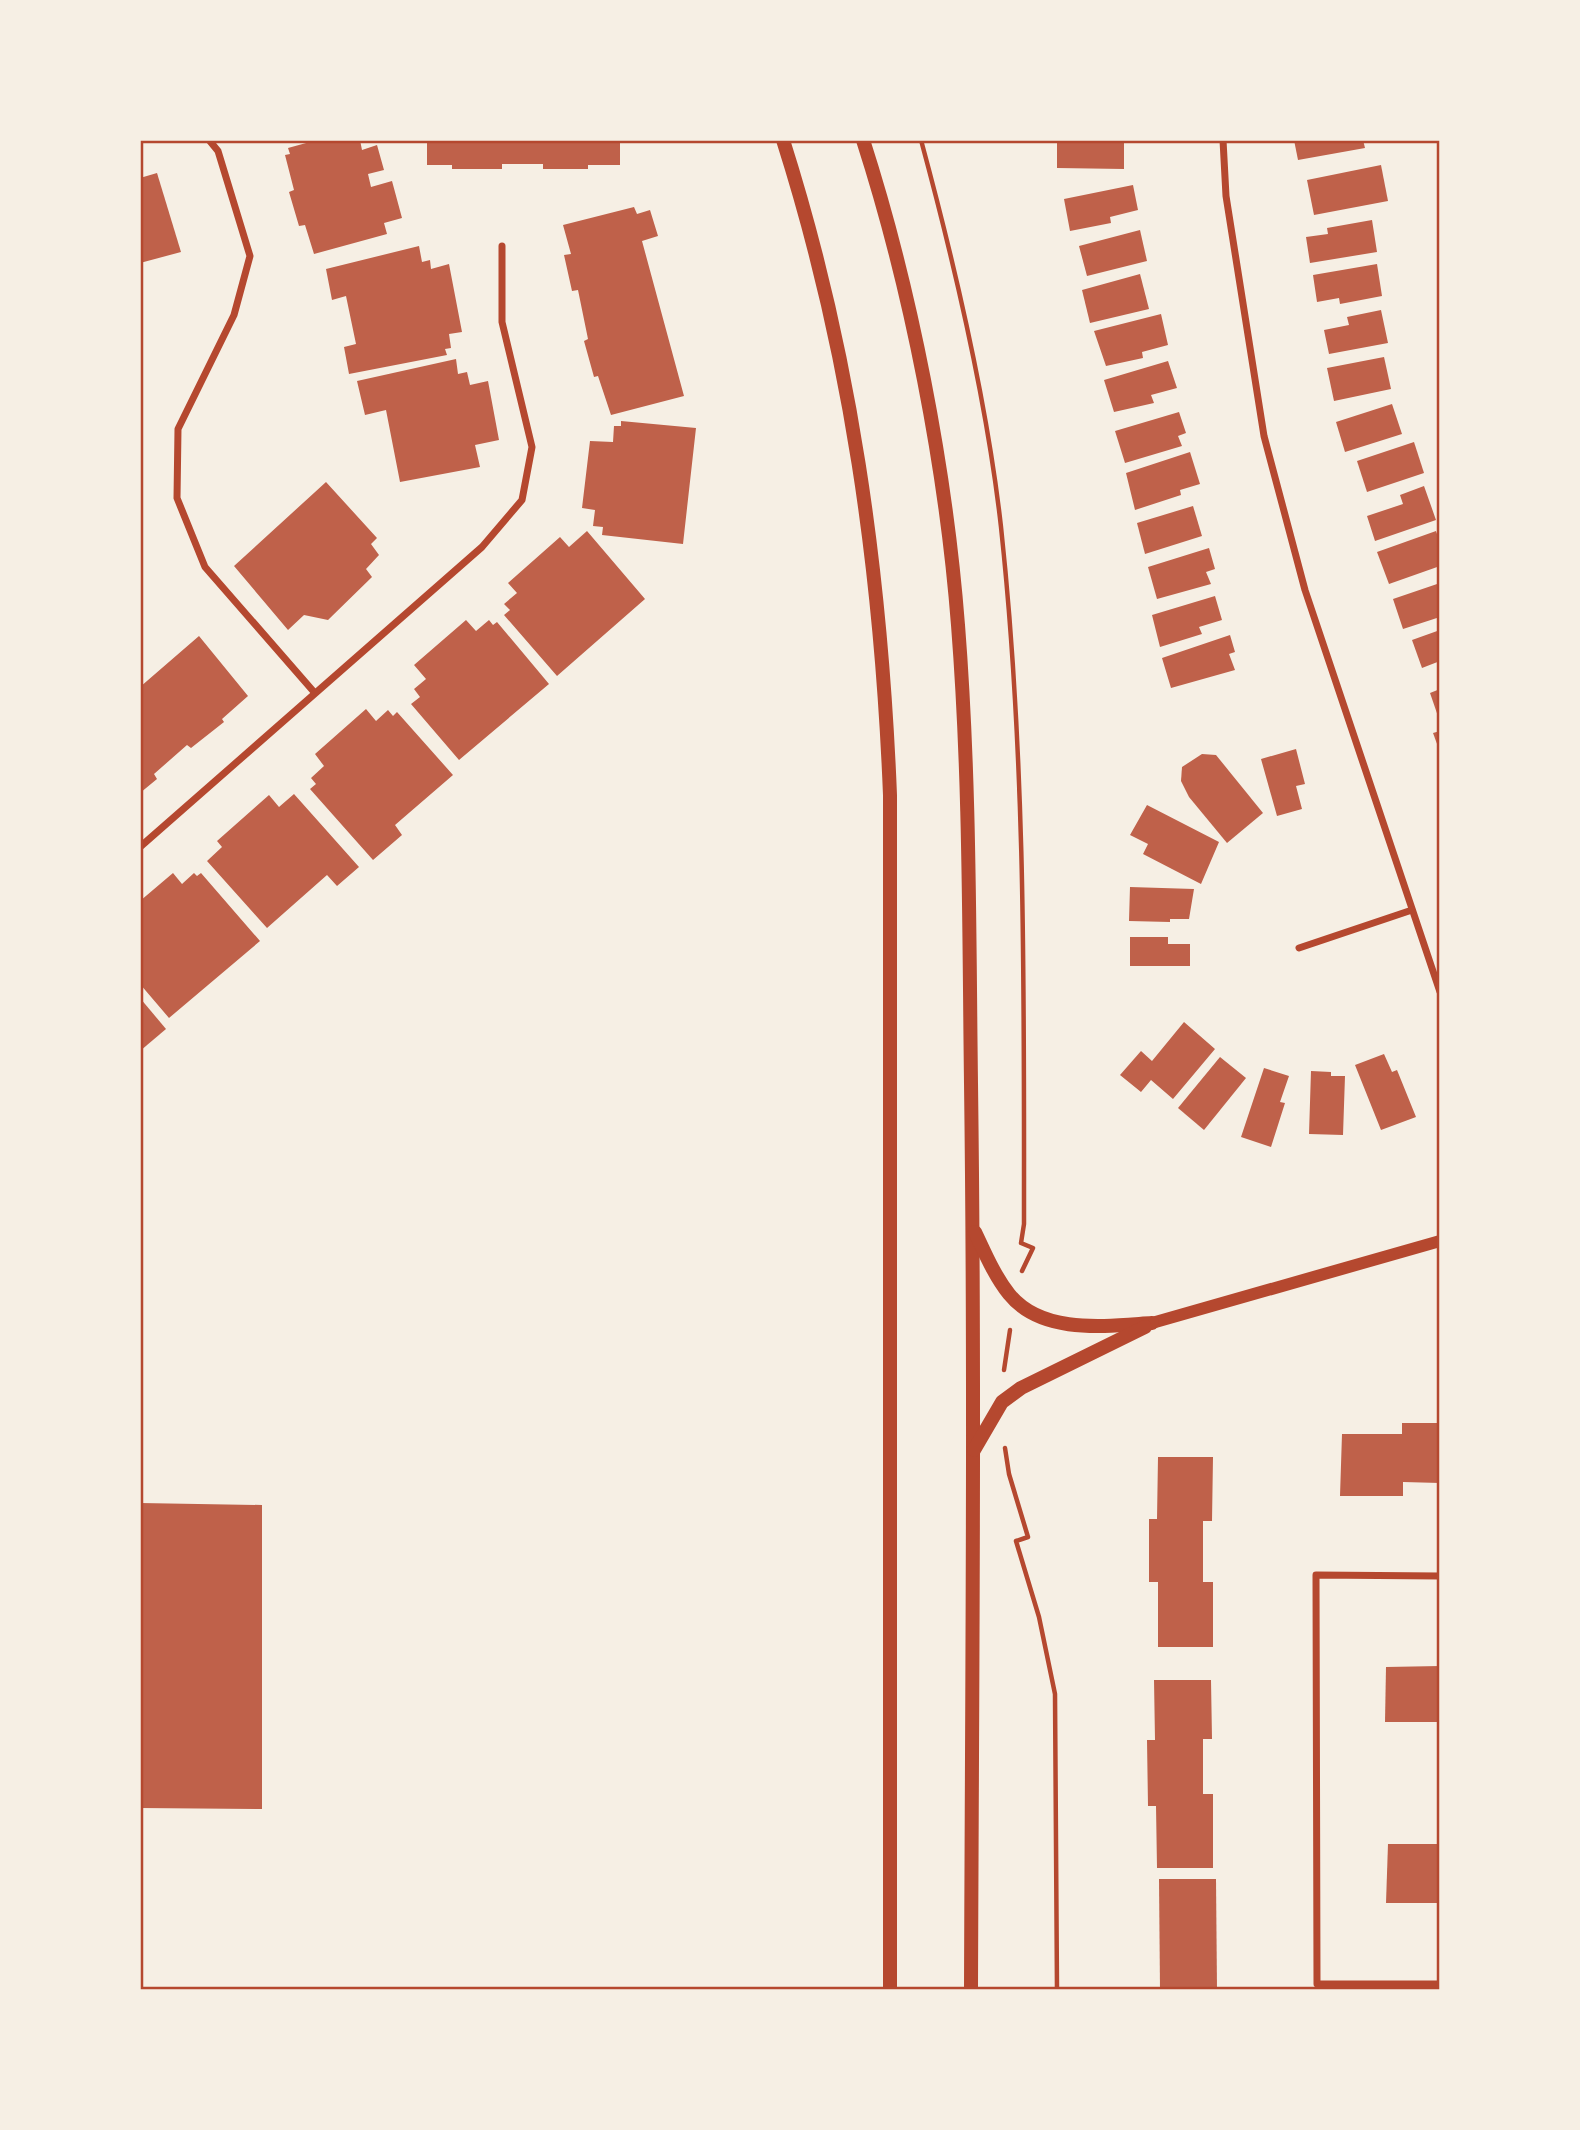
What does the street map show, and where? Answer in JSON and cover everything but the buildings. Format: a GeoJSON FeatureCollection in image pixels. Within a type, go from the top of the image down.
{"type":"FeatureCollection","features":[{"type":"Feature","properties":{"kind":"main road"},"geometry":{"type":"LineString","coordinates":[[783,140],[813,233],[848,395],[873,550],[885,670],[890,795],[890,1990]]}},
{"type":"Feature","properties":{"kind":"main road"},"geometry":{"type":"LineString","coordinates":[[863,140],[879,189],[910,316],[938,468],[958,622],[966,771],[972,1226],[971,1990]]}},
{"type":"Feature","properties":{"kind":"main road"},"geometry":{"type":"LineString","coordinates":[[972,1226],[994,1272],[1014,1299],[1049,1318],[1085,1327],[1152,1323]]}},
{"type":"Feature","properties":{"kind":"main road"},"geometry":{"type":"LineString","coordinates":[[973,1451],[1002,1402],[1037,1378],[1152,1323]]}},
{"type":"Feature","properties":{"kind":"street"},"geometry":{"type":"LineString","coordinates":[[209,140],[218,151],[250,257],[234,315],[178,429],[177,498],[205,567],[314,692]]}},
{"type":"Feature","properties":{"kind":"street"},"geometry":{"type":"LineString","coordinates":[[1223,140],[1226,196],[1264,436],[1306,590],[1440,992]]}},
{"type":"Feature","properties":{"kind":"street"},"geometry":{"type":"LineString","coordinates":[[140,847],[482,547],[522,500],[532,447],[502,321],[502,246]]}},
{"type":"Feature","properties":{"kind":"street"},"geometry":{"type":"LineString","coordinates":[[1299,948],[1412,910]]}},
{"type":"Feature","properties":{"kind":"street"},"geometry":{"type":"LineString","coordinates":[[1152,1323],[1440,1241]]}},
{"type":"Feature","properties":{"kind":"street"},"geometry":{"type":"LineString","coordinates":[[1440,1576],[1316,1575],[1317,1984],[1440,1984]]}},
{"type":"Feature","properties":{"kind":"path"},"geometry":{"type":"LineString","coordinates":[[921,140],[940,211],[982,411],[1001,524],[1011,635],[1022,884],[1024,1224],[1021,1243],[1033,1248],[1019,1278],[1014,1299],[1002,1402],[1009,1474],[1028,1537],[1016,1541],[1039,1617],[1055,1694],[1057,1990]]}}]}
